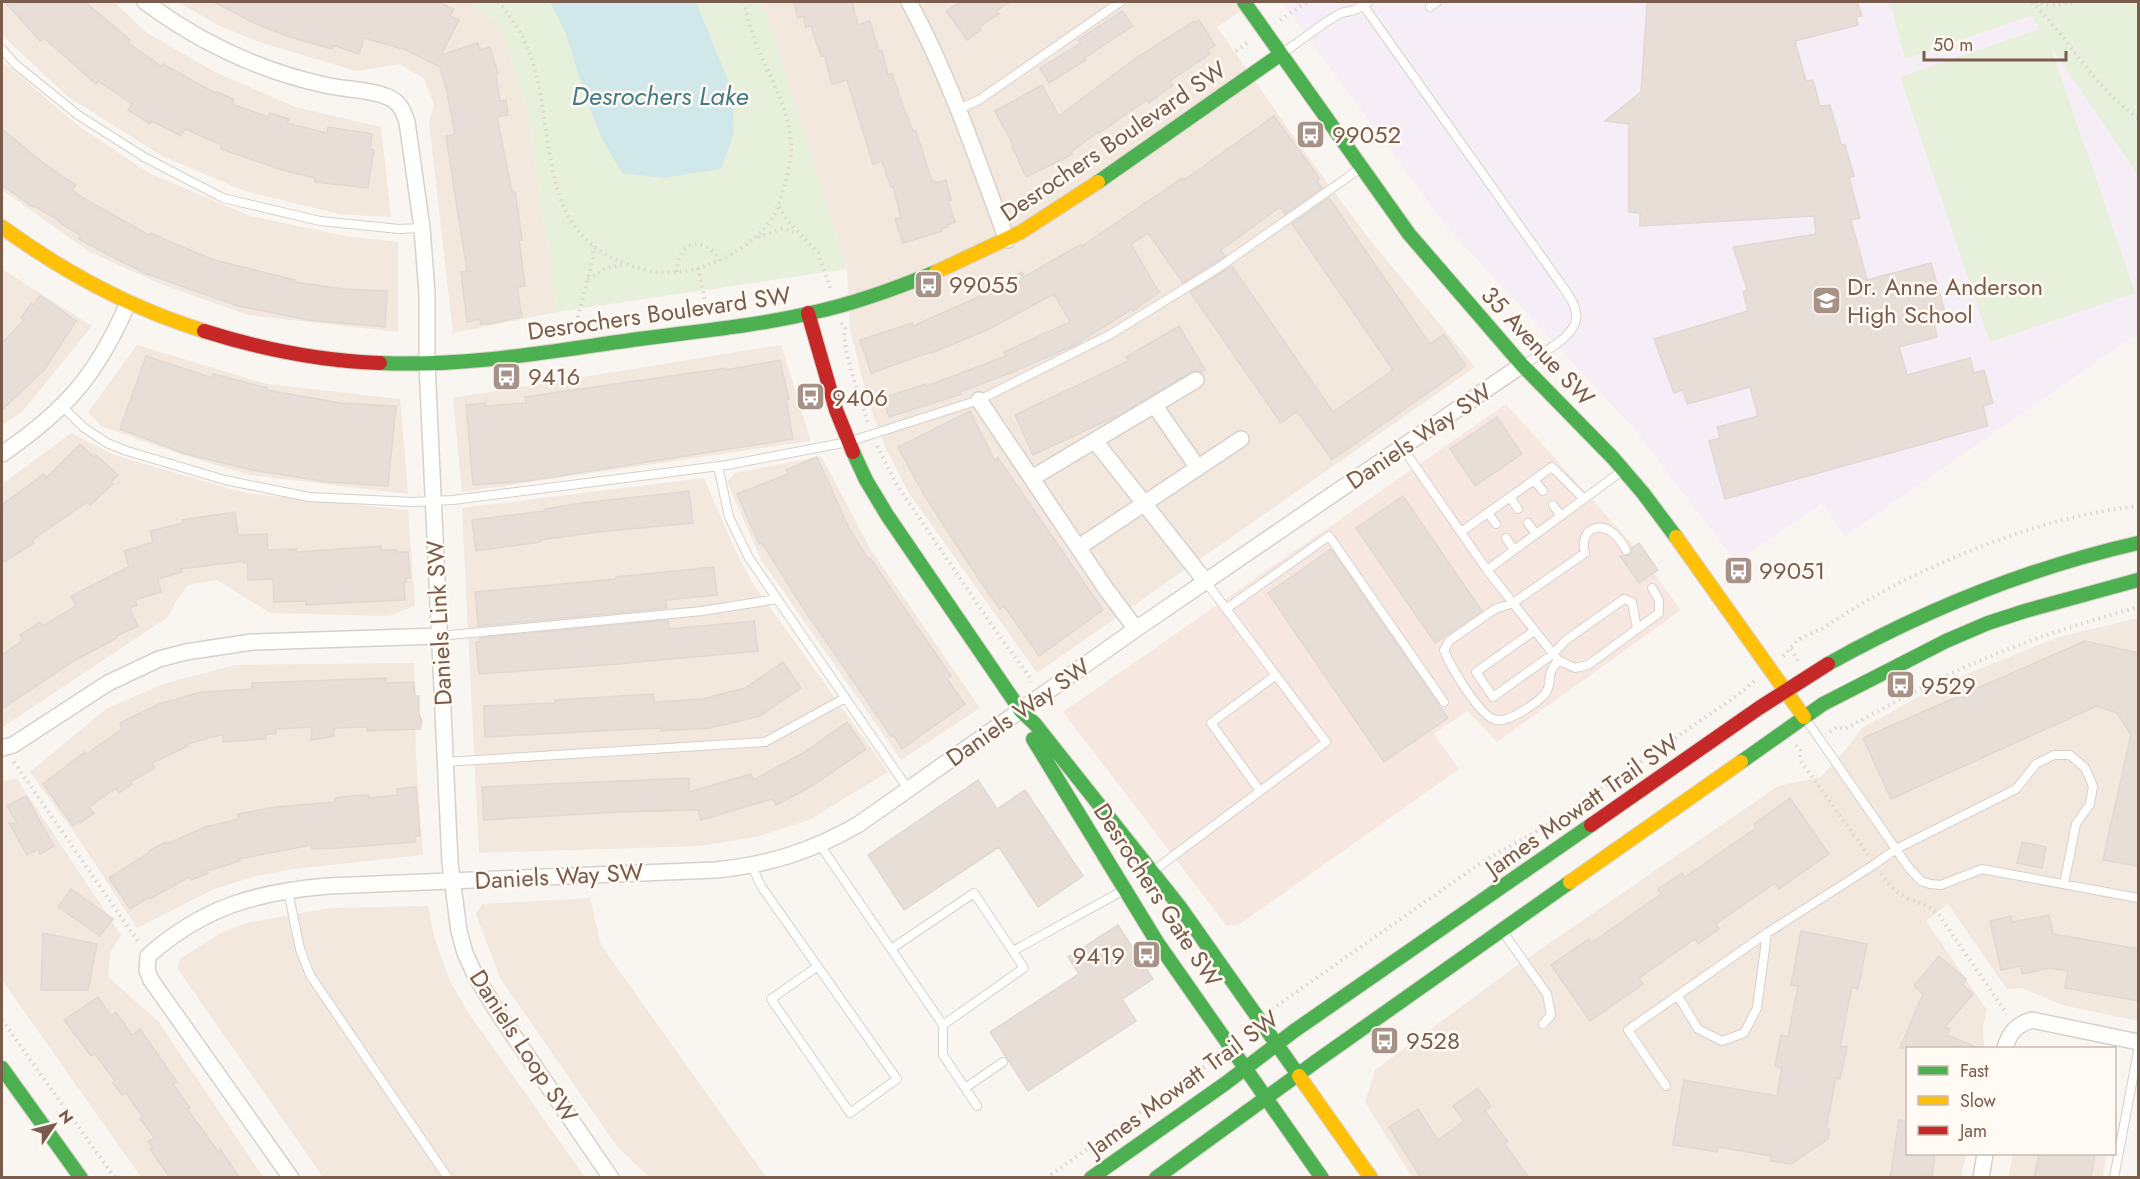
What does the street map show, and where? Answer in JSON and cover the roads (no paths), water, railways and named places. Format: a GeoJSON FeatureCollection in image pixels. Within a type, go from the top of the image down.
{"type":"FeatureCollection","features":[{"type":"Feature","properties":{"kind":"street","name":"Daniels Link SW"},"geometry":{"type":"LineString","coordinates":[[145,2],[190,32],[232,54],[268,69],[325,86],[373,93],[390,98],[401,106],[407,122],[422,228],[427,293],[427,364],[452,881]]}},
{"type":"Feature","properties":{"kind":"street"},"geometry":{"type":"LineString","coordinates":[[909,2],[931,44],[959,109],[1007,240]]}},
{"type":"Feature","properties":{"kind":"street","name":"35 Avenue SW"},"geometry":{"type":"LineString","coordinates":[[1244,2],[1409,234],[1522,365],[1623,471],[1669,527],[1804,717]]}},
{"type":"Feature","properties":{"kind":"street","name":"Desrochers Boulevard SW"},"geometry":{"type":"LineString","coordinates":[[2,227],[62,268],[128,303],[210,332],[290,352],[369,362],[427,364],[459,363],[522,355],[756,323],[808,313],[870,297],[1007,240],[1091,187],[1281,54]]}},
{"type":"Feature","properties":{"kind":"street"},"geometry":{"type":"LineString","coordinates":[[2,454],[63,407],[98,364],[128,303]]}},
{"type":"Feature","properties":{"kind":"street","name":"Desrochers Gate SW"},"geometry":{"type":"LineString","coordinates":[[808,313],[836,410],[848,442],[866,480],[887,515],[1021,711],[1035,724],[1180,907],[1371,1178]]}},
{"type":"Feature","properties":{"kind":"street","name":"Daniels Way SW"},"geometry":{"type":"LineString","coordinates":[[452,881],[715,870],[752,866],[820,845],[859,824],[1136,629],[1522,365]]}},
{"type":"Feature","properties":{"kind":"street"},"geometry":{"type":"LineString","coordinates":[[1032,478],[1196,380]]}},
{"type":"Feature","properties":{"kind":"street"},"geometry":{"type":"LineString","coordinates":[[979,400],[1106,589],[1136,629]]}},
{"type":"Feature","properties":{"kind":"street"},"geometry":{"type":"LineString","coordinates":[[1155,406],[1198,468]]}},
{"type":"Feature","properties":{"kind":"street"},"geometry":{"type":"LineString","coordinates":[[1079,548],[1241,439]]}},
{"type":"Feature","properties":{"kind":"street"},"geometry":{"type":"LineString","coordinates":[[1095,441],[1206,582]]}},
{"type":"Feature","properties":{"kind":"street","name":"James Mowatt Trail SW"},"geometry":{"type":"LineString","coordinates":[[1091,1178],[1226,1083],[1276,1044],[1786,691],[1847,653],[1980,592],[2051,566],[2139,543]]}},
{"type":"Feature","properties":{"kind":"street"},"geometry":{"type":"LineString","coordinates":[[1156,1178],[1804,717],[1878,673],[1988,623],[2045,604],[2139,580]]}},
{"type":"Feature","properties":{"kind":"street"},"geometry":{"type":"LineString","coordinates":[[3,748],[13,746],[108,683],[159,659],[186,652],[252,642],[439,636]]}},
{"type":"Feature","properties":{"kind":"street","name":"Desrochers Gate SW"},"geometry":{"type":"LineString","coordinates":[[1021,711],[1027,730],[1157,942],[1322,1178]]}},
{"type":"Feature","properties":{"kind":"street"},"geometry":{"type":"LineString","coordinates":[[291,1178],[151,980],[147,970],[148,956],[173,934],[223,908],[263,894],[288,889],[328,886],[452,881]]}},
{"type":"Feature","properties":{"kind":"street","name":"Daniels Loop SW"},"geometry":{"type":"LineString","coordinates":[[452,881],[459,931],[465,952],[486,995],[611,1178]]}},
{"type":"Feature","properties":{"kind":"street"},"geometry":{"type":"LineString","coordinates":[[2005,1047],[2010,1035],[2017,1027],[2032,1020],[2139,1042]]}},
{"type":"Feature","properties":{"kind":"street"},"geometry":{"type":"LineString","coordinates":[[2,1068],[81,1178]]}},
{"type":"Feature","properties":{"kind":"street"},"geometry":{"type":"LineString","coordinates":[[1981,1178],[1985,1155]]}},
{"type":"Feature","properties":{"kind":"lane"},"geometry":{"type":"LineString","coordinates":[[959,109],[979,100],[1120,2]]}},
{"type":"Feature","properties":{"kind":"lane"},"geometry":{"type":"LineString","coordinates":[[1281,54],[1326,22],[1366,3],[1572,303],[1576,314],[1575,325],[1570,334],[1522,365]]}},
{"type":"Feature","properties":{"kind":"lane"},"geometry":{"type":"LineString","coordinates":[[2,48],[15,64],[78,115],[144,157],[223,198],[320,221],[399,229],[422,228]]}},
{"type":"Feature","properties":{"kind":"lane"},"geometry":{"type":"LineString","coordinates":[[63,407],[83,427],[107,443],[225,480],[309,497],[412,502],[473,498],[718,466],[848,442],[979,400],[1111,334],[1218,268],[1362,167]]}},
{"type":"Feature","properties":{"kind":"lane"},"geometry":{"type":"LineString","coordinates":[[1402,447],[1487,570],[1555,657],[1575,668],[1588,665],[1659,613],[1659,600],[1652,588]]}},
{"type":"Feature","properties":{"kind":"lane"},"geometry":{"type":"LineString","coordinates":[[718,466],[729,517],[749,558],[908,789]]}},
{"type":"Feature","properties":{"kind":"lane"},"geometry":{"type":"LineString","coordinates":[[1461,532],[1552,467],[1584,499]]}},
{"type":"Feature","properties":{"kind":"lane"},"geometry":{"type":"LineString","coordinates":[[1487,570],[1623,471]]}},
{"type":"Feature","properties":{"kind":"lane"},"geometry":{"type":"LineString","coordinates":[[1534,480],[1543,491]]}},
{"type":"Feature","properties":{"kind":"lane"},"geometry":{"type":"LineString","coordinates":[[1510,497],[1518,509]]}},
{"type":"Feature","properties":{"kind":"lane"},"geometry":{"type":"LineString","coordinates":[[1553,505],[1561,516]]}},
{"type":"Feature","properties":{"kind":"lane"},"geometry":{"type":"LineString","coordinates":[[1488,513],[1496,524]]}},
{"type":"Feature","properties":{"kind":"lane"},"geometry":{"type":"LineString","coordinates":[[1528,523],[1536,534]]}},
{"type":"Feature","properties":{"kind":"lane"},"geometry":{"type":"LineString","coordinates":[[1626,550],[1608,529],[1599,527],[1590,530],[1584,539],[1585,553],[1513,603],[1495,609],[1449,641],[1444,650],[1448,661],[1485,715],[1497,720],[1508,719],[1544,695],[1550,686],[1555,657],[1566,640],[1624,599],[1632,602],[1637,629]]}},
{"type":"Feature","properties":{"kind":"lane"},"geometry":{"type":"LineString","coordinates":[[1226,609],[1329,536],[1444,702]]}},
{"type":"Feature","properties":{"kind":"lane"},"geometry":{"type":"LineString","coordinates":[[1506,538],[1514,550]]}},
{"type":"Feature","properties":{"kind":"lane"},"geometry":{"type":"LineString","coordinates":[[1152,872],[1326,742],[1206,582]]}},
{"type":"Feature","properties":{"kind":"lane"},"geometry":{"type":"LineString","coordinates":[[439,636],[702,611],[777,598]]}},
{"type":"Feature","properties":{"kind":"lane"},"geometry":{"type":"LineString","coordinates":[[1534,631],[1476,672],[1493,697],[1555,657]]}},
{"type":"Feature","properties":{"kind":"lane"},"geometry":{"type":"LineString","coordinates":[[1260,791],[1211,723],[1276,675]]}},
{"type":"Feature","properties":{"kind":"lane"},"geometry":{"type":"LineString","coordinates":[[445,762],[765,742],[845,698]]}},
{"type":"Feature","properties":{"kind":"lane"},"geometry":{"type":"LineString","coordinates":[[1804,717],[1909,868],[1921,881],[1941,885],[1982,869],[2139,898]]}},
{"type":"Feature","properties":{"kind":"lane"},"geometry":{"type":"LineString","coordinates":[[1666,1086],[1628,1030],[1767,933],[1896,849],[2016,789],[2036,764],[2054,755],[2070,755],[2085,768],[2093,786],[2090,804],[2076,824],[2064,884]]}},
{"type":"Feature","properties":{"kind":"lane"},"geometry":{"type":"LineString","coordinates":[[820,845],[943,1025],[943,1055],[977,1106]]}},
{"type":"Feature","properties":{"kind":"lane"},"geometry":{"type":"LineString","coordinates":[[752,866],[761,886],[818,966],[897,1079],[850,1113],[771,999],[818,966]]}},
{"type":"Feature","properties":{"kind":"lane"},"geometry":{"type":"LineString","coordinates":[[288,889],[300,949],[310,975],[448,1178]]}},
{"type":"Feature","properties":{"kind":"lane"},"geometry":{"type":"LineString","coordinates":[[1013,951],[1124,890]]}},
{"type":"Feature","properties":{"kind":"lane"},"geometry":{"type":"LineString","coordinates":[[891,949],[974,892],[1024,968],[943,1025]]}},
{"type":"Feature","properties":{"kind":"lane"},"geometry":{"type":"LineString","coordinates":[[1502,931],[1547,994],[1551,1015],[1543,1024]]}},
{"type":"Feature","properties":{"kind":"lane"},"geometry":{"type":"LineString","coordinates":[[1678,996],[1698,1029],[1722,1041],[1744,1033],[1757,1008],[1767,933]]}},
{"type":"Feature","properties":{"kind":"lane"},"geometry":{"type":"LineString","coordinates":[[2114,1178],[2139,1051]]}},
{"type":"Feature","properties":{"kind":"lane"},"geometry":{"type":"LineString","coordinates":[[965,1088],[1003,1062]]}},
{"type":"Feature","properties":{"kind":"water","name":"Desrochers Lake"},"geometry":{"type":"Polygon","coordinates":[[[550,2],[696,2],[732,90],[734,133],[721,169],[663,178],[622,173],[602,139],[584,93],[566,34],[550,2]]]}},
{"type":"Feature","properties":{"kind":"place","name":"99052"},"geometry":{"type":"Point","coordinates":[1311,134]}},
{"type":"Feature","properties":{"kind":"place","name":"99055"},"geometry":{"type":"Point","coordinates":[928,284]}},
{"type":"Feature","properties":{"kind":"place","name":"Dr. Anne Anderson High School"},"geometry":{"type":"Point","coordinates":[1826,300]}},
{"type":"Feature","properties":{"kind":"place","name":"9416"},"geometry":{"type":"Point","coordinates":[507,376]}},
{"type":"Feature","properties":{"kind":"place","name":"9406"},"geometry":{"type":"Point","coordinates":[811,397]}},
{"type":"Feature","properties":{"kind":"place","name":"99051"},"geometry":{"type":"Point","coordinates":[1738,570]}},
{"type":"Feature","properties":{"kind":"place","name":"9529"},"geometry":{"type":"Point","coordinates":[1900,685]}},
{"type":"Feature","properties":{"kind":"place","name":"9419"},"geometry":{"type":"Point","coordinates":[1146,955]}},
{"type":"Feature","properties":{"kind":"place","name":"9528"},"geometry":{"type":"Point","coordinates":[1385,1040]}}]}
